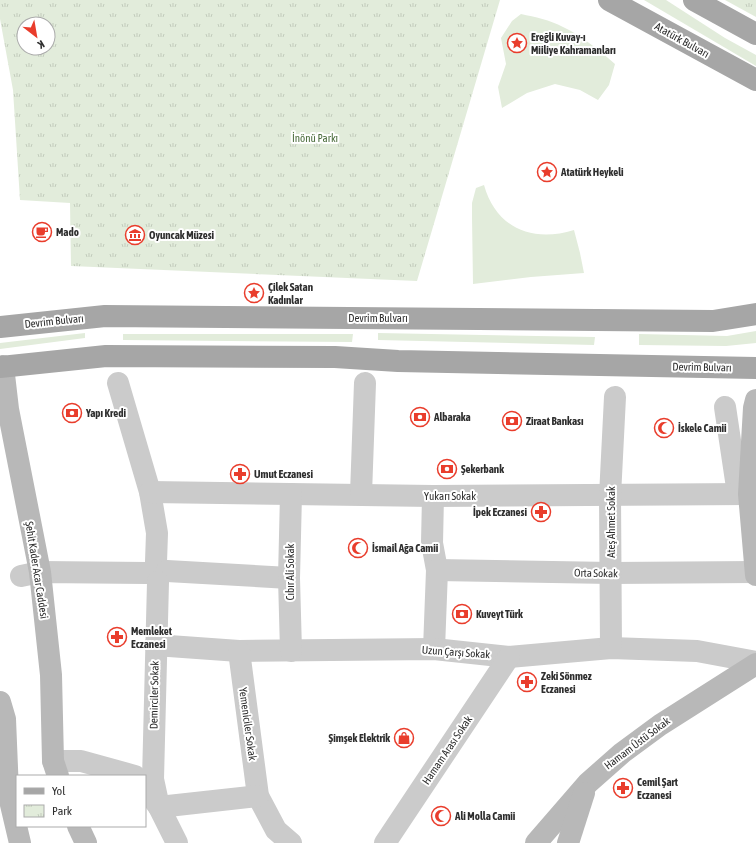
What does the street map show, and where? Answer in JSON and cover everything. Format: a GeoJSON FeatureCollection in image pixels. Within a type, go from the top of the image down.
{"type":"FeatureCollection","features":[{"type":"Feature","properties":{"kind":"main road","name":"Atatürk Bulvarı"},"geometry":{"type":"LineString","coordinates":[[609,0],[756,80]]}},
{"type":"Feature","properties":{"kind":"main road"},"geometry":{"type":"LineString","coordinates":[[694,0],[756,34]]}},
{"type":"Feature","properties":{"kind":"main road","name":"Devrim Bulvarı"},"geometry":{"type":"LineString","coordinates":[[0,327],[106,316],[713,321],[756,314]]}},
{"type":"Feature","properties":{"kind":"main road","name":"Devrim Bulvarı"},"geometry":{"type":"LineString","coordinates":[[1,366],[106,356],[334,357],[406,361],[756,368]]}},
{"type":"Feature","properties":{"kind":"main road","name":"Şehit Kader Acar Caddesi"},"geometry":{"type":"LineString","coordinates":[[1,366],[30,574],[51,675],[55,769]]}},
{"type":"Feature","properties":{"kind":"main road"},"geometry":{"type":"LineString","coordinates":[[756,400],[744,494],[756,573]]}},
{"type":"Feature","properties":{"kind":"main road","name":"Hamam Üstü Sokak"},"geometry":{"type":"LineString","coordinates":[[536,843],[588,783],[622,753],[660,724],[756,663]]}},
{"type":"Feature","properties":{"kind":"main road"},"geometry":{"type":"LineString","coordinates":[[3,710],[8,792],[16,826]]}},
{"type":"Feature","properties":{"kind":"main road"},"geometry":{"type":"LineString","coordinates":[[568,843],[588,783]]}},
{"type":"Feature","properties":{"kind":"main road"},"geometry":{"type":"LineString","coordinates":[[16,827],[20,843]]}},
{"type":"Feature","properties":{"kind":"main road"},"geometry":{"type":"LineString","coordinates":[[78,827],[86,843]]}},
{"type":"Feature","properties":{"kind":"street","name":"Demirciler Sokak"},"geometry":{"type":"LineString","coordinates":[[118,383],[150,492],[157,533],[153,779],[159,807]]}},
{"type":"Feature","properties":{"kind":"street"},"geometry":{"type":"LineString","coordinates":[[361,494],[365,383]]}},
{"type":"Feature","properties":{"kind":"street","name":"Ateş Ahmet Sokak"},"geometry":{"type":"LineString","coordinates":[[611,648],[610,496],[615,396]]}},
{"type":"Feature","properties":{"kind":"street"},"geometry":{"type":"LineString","coordinates":[[725,406],[744,494]]}},
{"type":"Feature","properties":{"kind":"street","name":"Yukarı Sokak"},"geometry":{"type":"LineString","coordinates":[[150,492],[433,496],[744,494]]}},
{"type":"Feature","properties":{"kind":"street","name":"Cıbır Ali Sokak"},"geometry":{"type":"LineString","coordinates":[[291,494],[289,578],[291,651]]}},
{"type":"Feature","properties":{"kind":"street"},"geometry":{"type":"LineString","coordinates":[[433,496],[432,543],[437,570],[434,649]]}},
{"type":"Feature","properties":{"kind":"street","name":"Orta Sokak"},"geometry":{"type":"LineString","coordinates":[[437,570],[611,573],[756,573]]}},
{"type":"Feature","properties":{"kind":"street"},"geometry":{"type":"LineString","coordinates":[[30,574],[157,572],[289,578]]}},
{"type":"Feature","properties":{"kind":"street","name":"Uzun Çarşı Sokak"},"geometry":{"type":"LineString","coordinates":[[155,645],[239,651],[434,649],[509,656],[611,648],[697,651],[756,663]]}},
{"type":"Feature","properties":{"kind":"street","name":"Yemeniciler Sokak"},"geometry":{"type":"LineString","coordinates":[[239,651],[258,796],[276,830],[291,843]]}},
{"type":"Feature","properties":{"kind":"street","name":"Hamam Arası Sokak"},"geometry":{"type":"LineString","coordinates":[[385,843],[509,656]]}},
{"type":"Feature","properties":{"kind":"street"},"geometry":{"type":"LineString","coordinates":[[55,769],[81,761],[131,775]]}},
{"type":"Feature","properties":{"kind":"street","name":"Demirciler Sokak"},"geometry":{"type":"LineString","coordinates":[[146,788],[159,807],[177,843]]}},
{"type":"Feature","properties":{"kind":"street"},"geometry":{"type":"LineString","coordinates":[[159,807],[258,796]]}},
{"type":"Feature","properties":{"kind":"green space","name":"İnönü Parkı"},"geometry":{"type":"Polygon","coordinates":[[[0,0],[500,0],[417,281],[71,266],[70,203],[20,200],[13,90],[0,19],[0,0]]]}},
{"type":"Feature","properties":{"kind":"green space"},"geometry":{"type":"Polygon","coordinates":[[[644,0],[666,0],[725,38],[756,55],[756,66],[644,0]]]}},
{"type":"Feature","properties":{"kind":"green space"},"geometry":{"type":"Polygon","coordinates":[[[725,0],[756,0],[756,17],[725,0]]]}},
{"type":"Feature","properties":{"kind":"green space"},"geometry":{"type":"Polygon","coordinates":[[[521,14],[548,21],[570,31],[590,44],[615,64],[609,85],[598,100],[580,90],[555,84],[527,93],[502,108],[498,87],[506,64],[501,38],[512,21],[521,14]]]}},
{"type":"Feature","properties":{"kind":"green space"},"geometry":{"type":"Polygon","coordinates":[[[484,185],[497,212],[507,222],[518,228],[530,233],[544,234],[559,234],[574,230],[584,273],[531,277],[473,284],[472,203],[476,188],[484,185]]]}},
{"type":"Feature","properties":{"kind":"green space"},"geometry":{"type":"Polygon","coordinates":[[[756,331],[756,343],[726,346],[639,345],[639,334],[727,336],[756,331]]]}},
{"type":"Feature","properties":{"kind":"green space"},"geometry":{"type":"Polygon","coordinates":[[[85,333],[85,338],[0,349],[0,343],[85,333]]]}},
{"type":"Feature","properties":{"kind":"green space"},"geometry":{"type":"Polygon","coordinates":[[[378,333],[595,337],[594,345],[378,340],[378,333]]]}},
{"type":"Feature","properties":{"kind":"green space"},"geometry":{"type":"Polygon","coordinates":[[[123,334],[353,334],[352,342],[123,340],[123,334]]]}},
{"type":"Feature","properties":{"kind":"place","name":"Ereğli Kuvay-ı Miiliye Kahramanları"},"geometry":{"type":"Point","coordinates":[517,43]}},
{"type":"Feature","properties":{"kind":"place","name":"Atatürk Heykeli"},"geometry":{"type":"Point","coordinates":[547,172]}},
{"type":"Feature","properties":{"kind":"place","name":"Mado"},"geometry":{"type":"Point","coordinates":[42,232]}},
{"type":"Feature","properties":{"kind":"place","name":"Oyuncak Müzesi"},"geometry":{"type":"Point","coordinates":[135,235]}},
{"type":"Feature","properties":{"kind":"place","name":"Çilek Satan Kadınlar"},"geometry":{"type":"Point","coordinates":[254,293]}},
{"type":"Feature","properties":{"kind":"place","name":"Yapı Kredi"},"geometry":{"type":"Point","coordinates":[72,413]}},
{"type":"Feature","properties":{"kind":"place","name":"Albaraka"},"geometry":{"type":"Point","coordinates":[420,417]}},
{"type":"Feature","properties":{"kind":"place","name":"Ziraat Bankası"},"geometry":{"type":"Point","coordinates":[512,421]}},
{"type":"Feature","properties":{"kind":"place","name":"İskele Camii"},"geometry":{"type":"Point","coordinates":[664,428]}},
{"type":"Feature","properties":{"kind":"place","name":"Şekerbank"},"geometry":{"type":"Point","coordinates":[447,469]}},
{"type":"Feature","properties":{"kind":"place","name":"Umut Eczanesi"},"geometry":{"type":"Point","coordinates":[240,474]}},
{"type":"Feature","properties":{"kind":"place","name":"İpek Eczanesi"},"geometry":{"type":"Point","coordinates":[541,512]}},
{"type":"Feature","properties":{"kind":"place","name":"İsmail Ağa Camii"},"geometry":{"type":"Point","coordinates":[358,548]}},
{"type":"Feature","properties":{"kind":"place","name":"Kuveyt Türk"},"geometry":{"type":"Point","coordinates":[462,614]}},
{"type":"Feature","properties":{"kind":"place","name":"Memleket Eczanesi"},"geometry":{"type":"Point","coordinates":[117,637]}},
{"type":"Feature","properties":{"kind":"place","name":"Zeki Sönmez Eczanesi"},"geometry":{"type":"Point","coordinates":[527,682]}},
{"type":"Feature","properties":{"kind":"place","name":"Şimşek Elektrik"},"geometry":{"type":"Point","coordinates":[404,738]}},
{"type":"Feature","properties":{"kind":"place","name":"Cemil Şart Eczanesi"},"geometry":{"type":"Point","coordinates":[623,788]}},
{"type":"Feature","properties":{"kind":"place","name":"Ali Molla Camii"},"geometry":{"type":"Point","coordinates":[441,816]}}]}
